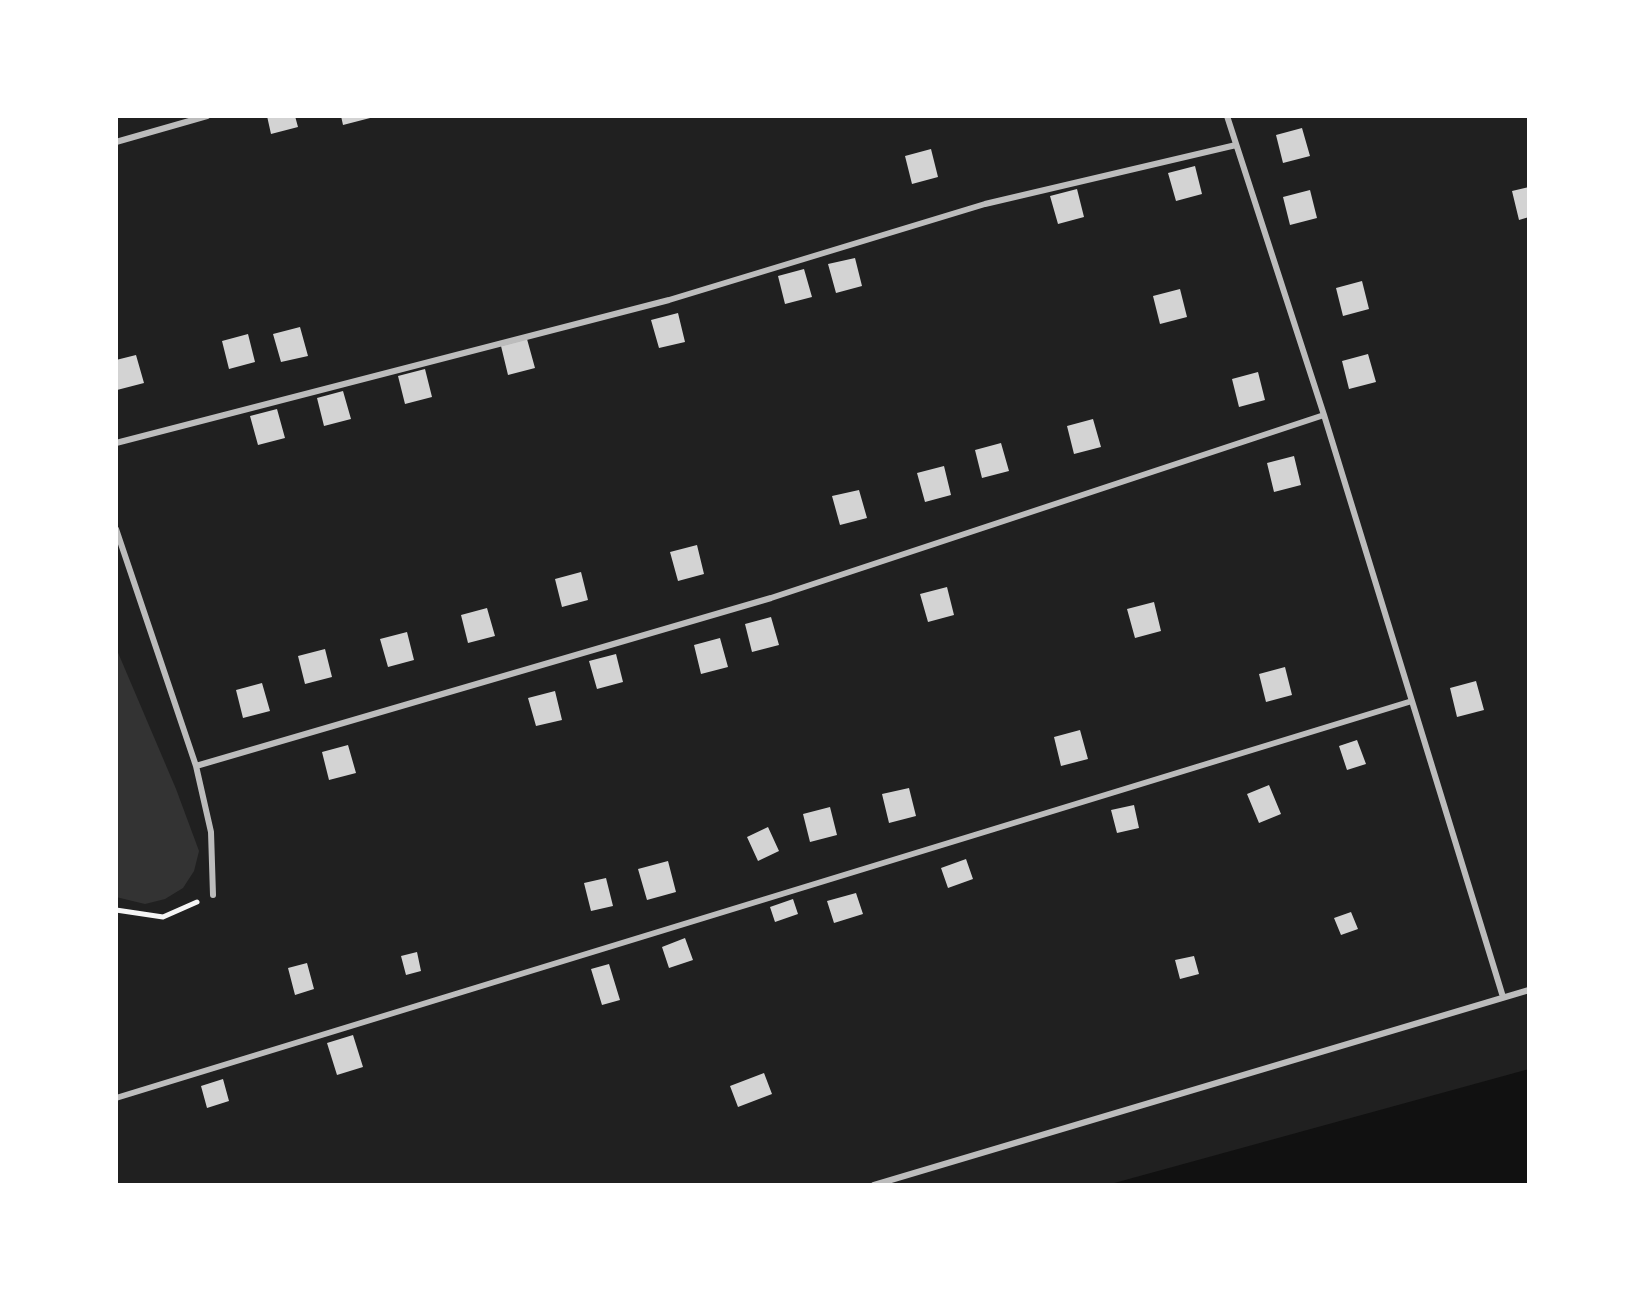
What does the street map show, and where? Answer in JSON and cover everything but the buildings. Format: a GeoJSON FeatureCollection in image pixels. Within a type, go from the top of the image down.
{"type":"FeatureCollection","features":[{"type":"Feature","properties":{"kind":"lane"},"geometry":{"type":"LineString","coordinates":[[116,142],[207,116]]}},
{"type":"Feature","properties":{"kind":"lane"},"geometry":{"type":"LineString","coordinates":[[1227,116],[1324,415],[1503,997]]}},
{"type":"Feature","properties":{"kind":"lane"},"geometry":{"type":"LineString","coordinates":[[116,443],[669,300],[985,204],[1236,145]]}},
{"type":"Feature","properties":{"kind":"lane"},"geometry":{"type":"LineString","coordinates":[[196,766],[771,598],[1324,415]]}},
{"type":"Feature","properties":{"kind":"lane"},"geometry":{"type":"LineString","coordinates":[[116,529],[196,766],[211,832],[213,895]]}},
{"type":"Feature","properties":{"kind":"lane"},"geometry":{"type":"LineString","coordinates":[[116,1098],[1412,701]]}},
{"type":"Feature","properties":{"kind":"lane"},"geometry":{"type":"LineString","coordinates":[[874,1185],[1529,990]]}},
{"type":"Feature","properties":{"kind":"path"},"geometry":{"type":"LineString","coordinates":[[116,910],[163,917],[213,895]]}},
{"type":"Feature","properties":{"kind":"shaded area"},"geometry":{"type":"Polygon","coordinates":[[[116,116],[1529,116],[1529,1069],[1107,1185],[116,1185],[116,116]]]}},
{"type":"Feature","properties":{"kind":"shaded area"},"geometry":{"type":"Polygon","coordinates":[[[116,648],[199,851],[194,871],[183,888],[165,899],[145,904],[116,897],[116,648]]]}}]}
